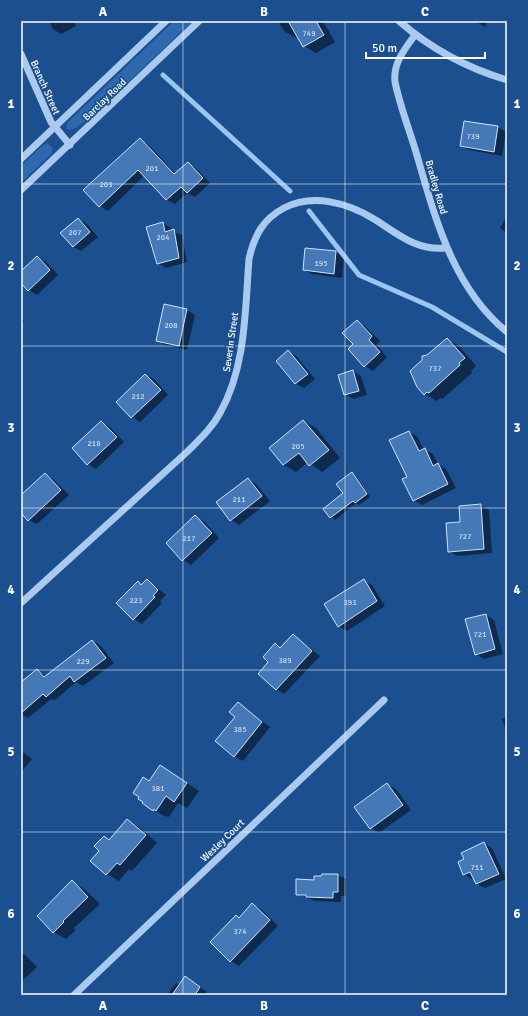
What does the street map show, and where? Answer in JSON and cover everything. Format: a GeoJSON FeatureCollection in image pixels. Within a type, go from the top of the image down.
{"type":"FeatureCollection","features":[{"type":"Feature","properties":{"kind":"street","name":"Barclay Road"},"geometry":{"type":"LineString","coordinates":[[21,159],[166,21]]}},
{"type":"Feature","properties":{"kind":"street","name":"Barclay Road"},"geometry":{"type":"LineString","coordinates":[[21,190],[199,21]]}},
{"type":"Feature","properties":{"kind":"street"},"geometry":{"type":"LineString","coordinates":[[399,21],[414,35],[434,48],[482,73],[507,80]]}},
{"type":"Feature","properties":{"kind":"street","name":"Bradley Road"},"geometry":{"type":"LineString","coordinates":[[414,35],[397,61],[395,67],[395,82],[446,248],[465,283],[494,322],[507,332]]}},
{"type":"Feature","properties":{"kind":"street","name":"Branch Street"},"geometry":{"type":"LineString","coordinates":[[21,54],[46,111],[55,127],[70,145]]}},
{"type":"Feature","properties":{"kind":"street","name":"Severin Street"},"geometry":{"type":"LineString","coordinates":[[21,603],[206,433],[219,415],[230,393],[240,356],[249,258],[252,244],[260,228],[272,215],[286,207],[302,202],[324,201],[335,203],[355,209],[373,218],[413,244],[431,248],[446,248]]}},
{"type":"Feature","properties":{"kind":"street","name":"Wesley Court"},"geometry":{"type":"LineString","coordinates":[[74,995],[384,700]]}},
{"type":"Feature","properties":{"kind":"shaded area"},"geometry":{"type":"Polygon","coordinates":[[[174,21],[193,21],[90,118],[76,128],[69,130],[66,128],[68,122],[174,21]]]}},
{"type":"Feature","properties":{"kind":"shaded area"},"geometry":{"type":"Polygon","coordinates":[[[47,143],[53,148],[51,154],[21,183],[21,166],[47,143]]]}},
{"type":"Feature","properties":{"kind":"building"},"geometry":{"type":"Polygon","coordinates":[[[288,21],[316,21],[324,35],[303,47],[288,21]]]}},
{"type":"Feature","properties":{"kind":"building"},"geometry":{"type":"Polygon","coordinates":[[[464,121],[498,126],[494,152],[460,146],[464,121]]]}},
{"type":"Feature","properties":{"kind":"building"},"geometry":{"type":"Polygon","coordinates":[[[140,138],[174,174],[188,162],[203,178],[187,193],[181,187],[166,200],[138,170],[99,207],[83,190],[140,138]]]}},
{"type":"Feature","properties":{"kind":"building"},"geometry":{"type":"Polygon","coordinates":[[[78,218],[90,232],[73,247],[60,233],[78,218]]]}},
{"type":"Feature","properties":{"kind":"building"},"geometry":{"type":"Polygon","coordinates":[[[163,222],[165,232],[174,229],[179,258],[157,264],[146,227],[163,222]]]}},
{"type":"Feature","properties":{"kind":"building"},"geometry":{"type":"Polygon","coordinates":[[[305,248],[336,251],[334,274],[303,270],[305,248]]]}},
{"type":"Feature","properties":{"kind":"building"},"geometry":{"type":"Polygon","coordinates":[[[37,256],[50,270],[28,291],[21,283],[21,271],[37,256]]]}},
{"type":"Feature","properties":{"kind":"building"},"geometry":{"type":"Polygon","coordinates":[[[164,304],[187,309],[179,346],[156,341],[164,304]]]}},
{"type":"Feature","properties":{"kind":"building"},"geometry":{"type":"Polygon","coordinates":[[[357,320],[372,336],[369,340],[380,352],[364,367],[348,349],[353,344],[342,333],[357,320]]]}},
{"type":"Feature","properties":{"kind":"building"},"geometry":{"type":"Polygon","coordinates":[[[447,338],[465,358],[459,363],[460,365],[429,393],[427,392],[424,395],[417,387],[410,371],[422,360],[422,356],[427,355],[447,338]]]}},
{"type":"Feature","properties":{"kind":"building"},"geometry":{"type":"Polygon","coordinates":[[[288,350],[308,374],[295,384],[276,361],[288,350]]]}},
{"type":"Feature","properties":{"kind":"building"},"geometry":{"type":"Polygon","coordinates":[[[353,370],[359,391],[344,395],[338,375],[353,370]]]}},
{"type":"Feature","properties":{"kind":"building"},"geometry":{"type":"Polygon","coordinates":[[[145,374],[161,390],[131,418],[116,402],[145,374]]]}},
{"type":"Feature","properties":{"kind":"building"},"geometry":{"type":"Polygon","coordinates":[[[303,420],[329,450],[309,466],[299,453],[283,465],[269,448],[303,420]]]}},
{"type":"Feature","properties":{"kind":"building"},"geometry":{"type":"Polygon","coordinates":[[[101,421],[117,437],[87,465],[72,448],[101,421]]]}},
{"type":"Feature","properties":{"kind":"building"},"geometry":{"type":"Polygon","coordinates":[[[409,431],[419,451],[425,448],[433,466],[438,463],[448,484],[413,501],[402,479],[407,477],[389,440],[409,431]]]}},
{"type":"Feature","properties":{"kind":"building"},"geometry":{"type":"Polygon","coordinates":[[[352,472],[367,494],[355,503],[353,501],[330,518],[323,509],[343,493],[336,484],[352,472]]]}},
{"type":"Feature","properties":{"kind":"building"},"geometry":{"type":"Polygon","coordinates":[[[45,473],[61,490],[28,521],[21,513],[21,495],[45,473]]]}},
{"type":"Feature","properties":{"kind":"building"},"geometry":{"type":"Polygon","coordinates":[[[248,478],[262,496],[230,521],[216,502],[248,478]]]}},
{"type":"Feature","properties":{"kind":"building"},"geometry":{"type":"Polygon","coordinates":[[[481,504],[484,549],[448,552],[446,523],[460,522],[459,506],[481,504]]]}},
{"type":"Feature","properties":{"kind":"building"},"geometry":{"type":"Polygon","coordinates":[[[195,515],[212,533],[182,561],[166,543],[195,515]]]}},
{"type":"Feature","properties":{"kind":"building"},"geometry":{"type":"Polygon","coordinates":[[[147,579],[158,590],[153,596],[155,597],[133,620],[116,603],[138,581],[141,585],[147,579]]]}},
{"type":"Feature","properties":{"kind":"building"},"geometry":{"type":"Polygon","coordinates":[[[364,579],[377,601],[338,627],[324,604],[364,579]]]}},
{"type":"Feature","properties":{"kind":"building"},"geometry":{"type":"Polygon","coordinates":[[[486,614],[495,649],[475,655],[465,619],[486,614]]]}},
{"type":"Feature","properties":{"kind":"building"},"geometry":{"type":"Polygon","coordinates":[[[293,634],[312,651],[276,690],[258,674],[268,662],[263,657],[275,643],[280,648],[293,634]]]}},
{"type":"Feature","properties":{"kind":"building"},"geometry":{"type":"Polygon","coordinates":[[[92,640],[106,658],[74,682],[70,676],[46,697],[43,694],[21,713],[21,682],[37,669],[44,677],[92,640]]]}},
{"type":"Feature","properties":{"kind":"building"},"geometry":{"type":"Polygon","coordinates":[[[238,702],[262,722],[234,757],[215,741],[235,717],[229,712],[238,702]]]}},
{"type":"Feature","properties":{"kind":"building"},"geometry":{"type":"Polygon","coordinates":[[[160,765],[187,783],[174,802],[166,796],[156,811],[154,809],[153,811],[142,803],[143,802],[138,799],[139,797],[133,793],[143,777],[149,781],[160,765]]]}},
{"type":"Feature","properties":{"kind":"building"},"geometry":{"type":"Polygon","coordinates":[[[387,783],[403,805],[370,829],[354,807],[387,783]]]}},
{"type":"Feature","properties":{"kind":"building"},"geometry":{"type":"Polygon","coordinates":[[[127,819],[146,835],[120,865],[117,863],[106,875],[90,861],[99,851],[94,846],[104,836],[109,840],[127,819]]]}},
{"type":"Feature","properties":{"kind":"building"},"geometry":{"type":"Polygon","coordinates":[[[484,842],[499,874],[476,884],[470,872],[463,875],[458,862],[464,859],[461,853],[484,842]]]}},
{"type":"Feature","properties":{"kind":"building"},"geometry":{"type":"Polygon","coordinates":[[[322,874],[338,874],[338,892],[333,892],[333,898],[296,895],[296,879],[314,880],[314,876],[321,876],[322,874]]]}},
{"type":"Feature","properties":{"kind":"building"},"geometry":{"type":"Polygon","coordinates":[[[72,880],[88,897],[53,933],[37,916],[72,880]]]}},
{"type":"Feature","properties":{"kind":"building"},"geometry":{"type":"Polygon","coordinates":[[[252,903],[270,920],[230,962],[210,942],[236,915],[239,918],[252,903]]]}},
{"type":"Feature","properties":{"kind":"building"},"geometry":{"type":"Polygon","coordinates":[[[185,976],[200,987],[195,995],[172,995],[185,976]]]}},
{"type":"Feature","properties":{"kind":"waterway"},"geometry":{"type":"LineString","coordinates":[[163,75],[290,191]]}},
{"type":"Feature","properties":{"kind":"waterway"},"geometry":{"type":"LineString","coordinates":[[309,211],[359,275],[432,307],[507,352]]}}]}
